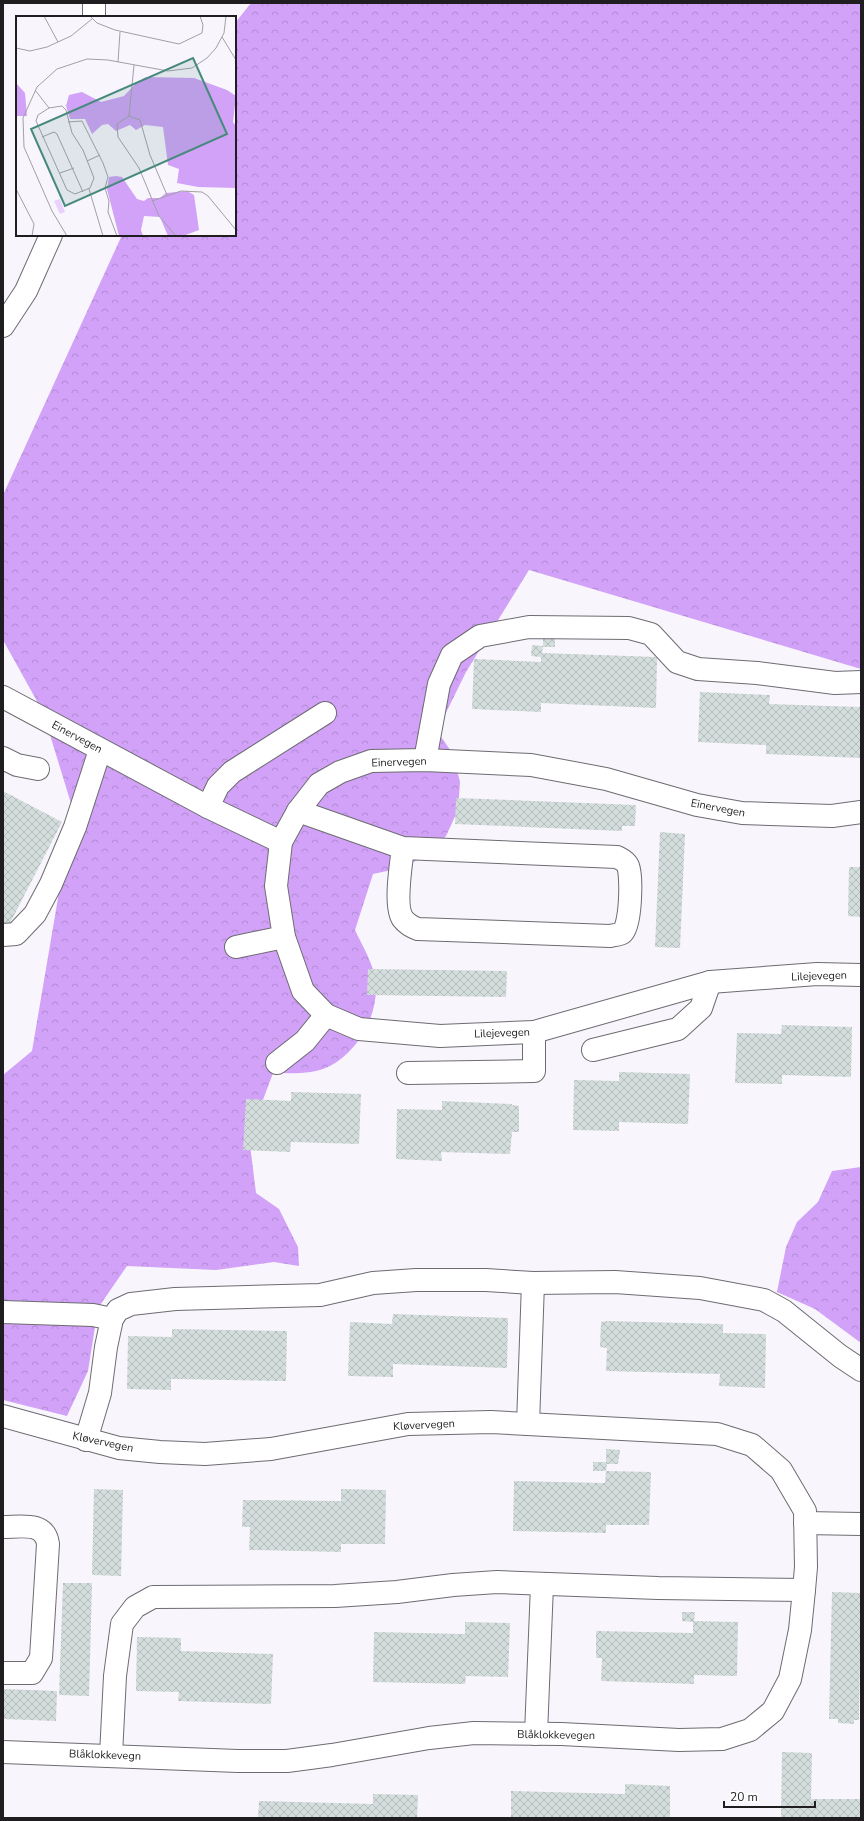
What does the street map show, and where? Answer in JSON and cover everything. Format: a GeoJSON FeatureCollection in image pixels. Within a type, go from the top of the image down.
{"type":"FeatureCollection","features":[{"type":"Feature","properties":{"kind":"street"},"geometry":{"type":"LineString","coordinates":[[94,3],[94,16]]}},
{"type":"Feature","properties":{"kind":"street"},"geometry":{"type":"LineString","coordinates":[[3,326],[26,291],[51,236]]}},
{"type":"Feature","properties":{"kind":"street"},"geometry":{"type":"LineString","coordinates":[[425,760],[439,684],[452,655],[480,636],[529,627],[628,628],[651,634],[677,662],[698,669],[758,673],[835,683],[861,682]]}},
{"type":"Feature","properties":{"kind":"street","name":"Einervegen"},"geometry":{"type":"LineString","coordinates":[[3,698],[208,807],[281,842],[298,811],[319,784],[340,772],[370,761],[425,760],[531,765],[606,779],[697,805],[742,814],[832,816],[861,812]]}},
{"type":"Feature","properties":{"kind":"street"},"geometry":{"type":"LineString","coordinates":[[208,807],[218,786],[232,772],[325,713]]}},
{"type":"Feature","properties":{"kind":"street"},"geometry":{"type":"LineString","coordinates":[[3,935],[16,934],[21,929],[35,914],[51,884],[76,827],[100,750]]}},
{"type":"Feature","properties":{"kind":"street"},"geometry":{"type":"LineString","coordinates":[[3,758],[16,765],[38,770]]}},
{"type":"Feature","properties":{"kind":"street"},"geometry":{"type":"LineString","coordinates":[[298,811],[403,848],[617,857],[624,860],[628,866],[630,874],[629,918],[622,933],[610,936],[418,929],[408,925],[402,918],[398,906],[403,848]]}},
{"type":"Feature","properties":{"kind":"street","name":"Lilejevegen"},"geometry":{"type":"LineString","coordinates":[[281,842],[276,886],[284,937],[303,991],[326,1015],[359,1029],[440,1036],[534,1032],[710,982],[818,974],[861,975]]}},
{"type":"Feature","properties":{"kind":"street"},"geometry":{"type":"LineString","coordinates":[[236,947],[284,937]]}},
{"type":"Feature","properties":{"kind":"street"},"geometry":{"type":"LineString","coordinates":[[593,1050],[678,1029],[701,1008],[710,982]]}},
{"type":"Feature","properties":{"kind":"street"},"geometry":{"type":"LineString","coordinates":[[277,1063],[304,1041],[326,1015]]}},
{"type":"Feature","properties":{"kind":"street"},"geometry":{"type":"LineString","coordinates":[[408,1073],[534,1071],[534,1032]]}},
{"type":"Feature","properties":{"kind":"street"},"geometry":{"type":"LineString","coordinates":[[86,1440],[100,1393],[106,1347],[112,1319],[118,1310],[131,1304],[176,1299],[320,1295],[373,1283],[416,1280],[486,1280],[533,1283],[615,1282],[700,1288],[764,1300],[784,1311],[840,1356],[861,1370]]}},
{"type":"Feature","properties":{"kind":"street"},"geometry":{"type":"LineString","coordinates":[[528,1424],[533,1283]]}},
{"type":"Feature","properties":{"kind":"street"},"geometry":{"type":"LineString","coordinates":[[3,1312],[93,1315],[112,1319]]}},
{"type":"Feature","properties":{"kind":"street","name":"Kløvervegen"},"geometry":{"type":"LineString","coordinates":[[3,1416],[119,1448],[205,1454],[271,1449],[408,1424],[491,1422],[717,1434],[752,1445],[781,1470],[805,1511],[806,1567],[804,1590]]}},
{"type":"Feature","properties":{"kind":"street"},"geometry":{"type":"LineString","coordinates":[[805,1523],[861,1524]]}},
{"type":"Feature","properties":{"kind":"street"},"geometry":{"type":"LineString","coordinates":[[3,1528],[34,1527],[42,1531],[47,1536],[48,1544],[40,1658],[32,1673],[3,1673]]}},
{"type":"Feature","properties":{"kind":"street"},"geometry":{"type":"LineString","coordinates":[[111,1755],[115,1676],[122,1624],[135,1607],[153,1597],[336,1596],[398,1592],[453,1585],[497,1582],[542,1585],[804,1590]]}},
{"type":"Feature","properties":{"kind":"street"},"geometry":{"type":"LineString","coordinates":[[536,1734],[542,1585]]}},
{"type":"Feature","properties":{"kind":"street","name":"Blåklokkevegen"},"geometry":{"type":"LineString","coordinates":[[206,1760],[288,1760],[332,1755],[429,1738],[474,1733],[680,1740],[722,1739],[750,1730],[773,1711],[790,1679],[800,1630],[804,1590]]}},
{"type":"Feature","properties":{"kind":"street","name":"Blåklokkevegn"},"geometry":{"type":"LineString","coordinates":[[3,1752],[111,1755],[206,1760]]}},
{"type":"Feature","properties":{"kind":"green space"},"geometry":{"type":"Polygon","coordinates":[[[251,3],[861,3],[861,669],[529,570],[466,672],[437,731],[453,754],[460,782],[458,810],[446,836],[426,856],[401,868],[373,874],[355,930],[373,970],[376,983],[373,1011],[368,1025],[352,1049],[330,1066],[309,1072],[273,1073],[249,1137],[256,1193],[279,1209],[298,1247],[299,1266],[274,1262],[216,1270],[127,1266],[98,1308],[88,1371],[67,1416],[3,1400],[3,1075],[32,1051],[73,810],[43,712],[3,640],[3,495],[122,236],[236,236],[236,22],[251,3]]]}},
{"type":"Feature","properties":{"kind":"green space"},"geometry":{"type":"Polygon","coordinates":[[[861,1167],[861,1343],[815,1309],[777,1292],[786,1247],[797,1222],[818,1202],[832,1171],[861,1167]]]}},
{"type":"Feature","properties":{"kind":"building"},"geometry":{"type":"Polygon","coordinates":[[[543,636],[555,636],[555,647],[543,647],[542,653],[657,657],[656,708],[541,703],[541,712],[472,709],[474,659],[541,662],[541,657],[531,656],[532,645],[543,646],[543,636]]]}},
{"type":"Feature","properties":{"kind":"building"},"geometry":{"type":"Polygon","coordinates":[[[700,692],[770,695],[769,704],[861,707],[861,758],[766,754],[766,745],[698,742],[700,692]]]}},
{"type":"Feature","properties":{"kind":"building"},"geometry":{"type":"Polygon","coordinates":[[[3,791],[62,822],[7,929],[3,927],[3,791]]]}},
{"type":"Feature","properties":{"kind":"building"},"geometry":{"type":"Polygon","coordinates":[[[456,798],[636,805],[635,826],[622,826],[622,831],[455,824],[456,798]]]}},
{"type":"Feature","properties":{"kind":"building"},"geometry":{"type":"Polygon","coordinates":[[[660,832],[685,834],[680,948],[655,947],[660,832]]]}},
{"type":"Feature","properties":{"kind":"building"},"geometry":{"type":"Polygon","coordinates":[[[849,867],[861,867],[861,917],[848,916],[849,867]]]}},
{"type":"Feature","properties":{"kind":"building"},"geometry":{"type":"Polygon","coordinates":[[[368,969],[507,971],[506,997],[367,995],[368,969]]]}},
{"type":"Feature","properties":{"kind":"building"},"geometry":{"type":"Polygon","coordinates":[[[782,1025],[852,1027],[851,1077],[782,1075],[782,1084],[735,1083],[737,1033],[781,1034],[782,1025]]]}},
{"type":"Feature","properties":{"kind":"building"},"geometry":{"type":"Polygon","coordinates":[[[619,1072],[690,1074],[688,1124],[619,1122],[619,1131],[573,1130],[574,1080],[619,1081],[619,1072]]]}},
{"type":"Feature","properties":{"kind":"building"},"geometry":{"type":"Polygon","coordinates":[[[291,1092],[361,1094],[359,1144],[291,1142],[290,1152],[243,1150],[246,1099],[291,1101],[291,1092]]]}},
{"type":"Feature","properties":{"kind":"building"},"geometry":{"type":"Polygon","coordinates":[[[442,1101],[512,1104],[519,1106],[519,1132],[512,1132],[510,1154],[441,1152],[442,1161],[396,1159],[397,1109],[442,1110],[442,1101]]]}},
{"type":"Feature","properties":{"kind":"building"},"geometry":{"type":"Polygon","coordinates":[[[393,1314],[508,1318],[507,1368],[393,1364],[393,1377],[348,1376],[350,1322],[392,1324],[393,1314]]]}},
{"type":"Feature","properties":{"kind":"building"},"geometry":{"type":"Polygon","coordinates":[[[601,1322],[723,1324],[723,1333],[766,1334],[765,1388],[719,1386],[720,1374],[606,1371],[607,1348],[600,1347],[601,1322]]]}},
{"type":"Feature","properties":{"kind":"building"},"geometry":{"type":"Polygon","coordinates":[[[172,1329],[287,1331],[286,1381],[171,1379],[171,1390],[127,1389],[128,1336],[172,1337],[172,1329]]]}},
{"type":"Feature","properties":{"kind":"building"},"geometry":{"type":"Polygon","coordinates":[[[606,1449],[620,1450],[618,1464],[607,1464],[606,1471],[593,1471],[593,1462],[606,1462],[606,1449]]]}},
{"type":"Feature","properties":{"kind":"building"},"geometry":{"type":"Polygon","coordinates":[[[606,1471],[651,1472],[649,1525],[606,1525],[606,1533],[513,1531],[514,1481],[605,1483],[606,1471]]]}},
{"type":"Feature","properties":{"kind":"building"},"geometry":{"type":"Polygon","coordinates":[[[94,1489],[123,1490],[121,1576],[92,1575],[94,1489]]]}},
{"type":"Feature","properties":{"kind":"building"},"geometry":{"type":"Polygon","coordinates":[[[341,1489],[386,1490],[385,1544],[341,1544],[341,1552],[249,1550],[250,1527],[242,1527],[243,1500],[341,1501],[341,1489]]]}},
{"type":"Feature","properties":{"kind":"building"},"geometry":{"type":"Polygon","coordinates":[[[63,1583],[92,1583],[89,1696],[59,1695],[63,1583]]]}},
{"type":"Feature","properties":{"kind":"building"},"geometry":{"type":"Polygon","coordinates":[[[832,1592],[861,1593],[859,1720],[854,1720],[854,1724],[838,1723],[838,1719],[829,1719],[832,1592]]]}},
{"type":"Feature","properties":{"kind":"building"},"geometry":{"type":"Polygon","coordinates":[[[682,1612],[695,1612],[694,1621],[738,1622],[737,1676],[694,1675],[694,1684],[601,1681],[602,1658],[596,1658],[596,1631],[693,1633],[693,1622],[682,1621],[682,1612]]]}},
{"type":"Feature","properties":{"kind":"building"},"geometry":{"type":"Polygon","coordinates":[[[465,1622],[510,1623],[508,1677],[466,1676],[465,1684],[373,1682],[374,1632],[465,1634],[465,1622]]]}},
{"type":"Feature","properties":{"kind":"building"},"geometry":{"type":"Polygon","coordinates":[[[137,1637],[181,1638],[181,1651],[273,1654],[271,1704],[178,1701],[179,1692],[136,1691],[137,1637]]]}},
{"type":"Feature","properties":{"kind":"building"},"geometry":{"type":"Polygon","coordinates":[[[3,1689],[57,1691],[56,1721],[3,1719],[3,1689]]]}},
{"type":"Feature","properties":{"kind":"building"},"geometry":{"type":"Polygon","coordinates":[[[782,1752],[812,1753],[811,1799],[861,1799],[861,1818],[781,1818],[782,1752]]]}},
{"type":"Feature","properties":{"kind":"building"},"geometry":{"type":"Polygon","coordinates":[[[625,1784],[670,1786],[670,1818],[511,1818],[511,1791],[625,1794],[625,1784]]]}},
{"type":"Feature","properties":{"kind":"building"},"geometry":{"type":"Polygon","coordinates":[[[373,1794],[418,1795],[417,1818],[258,1818],[259,1801],[373,1804],[373,1794]]]}}]}
